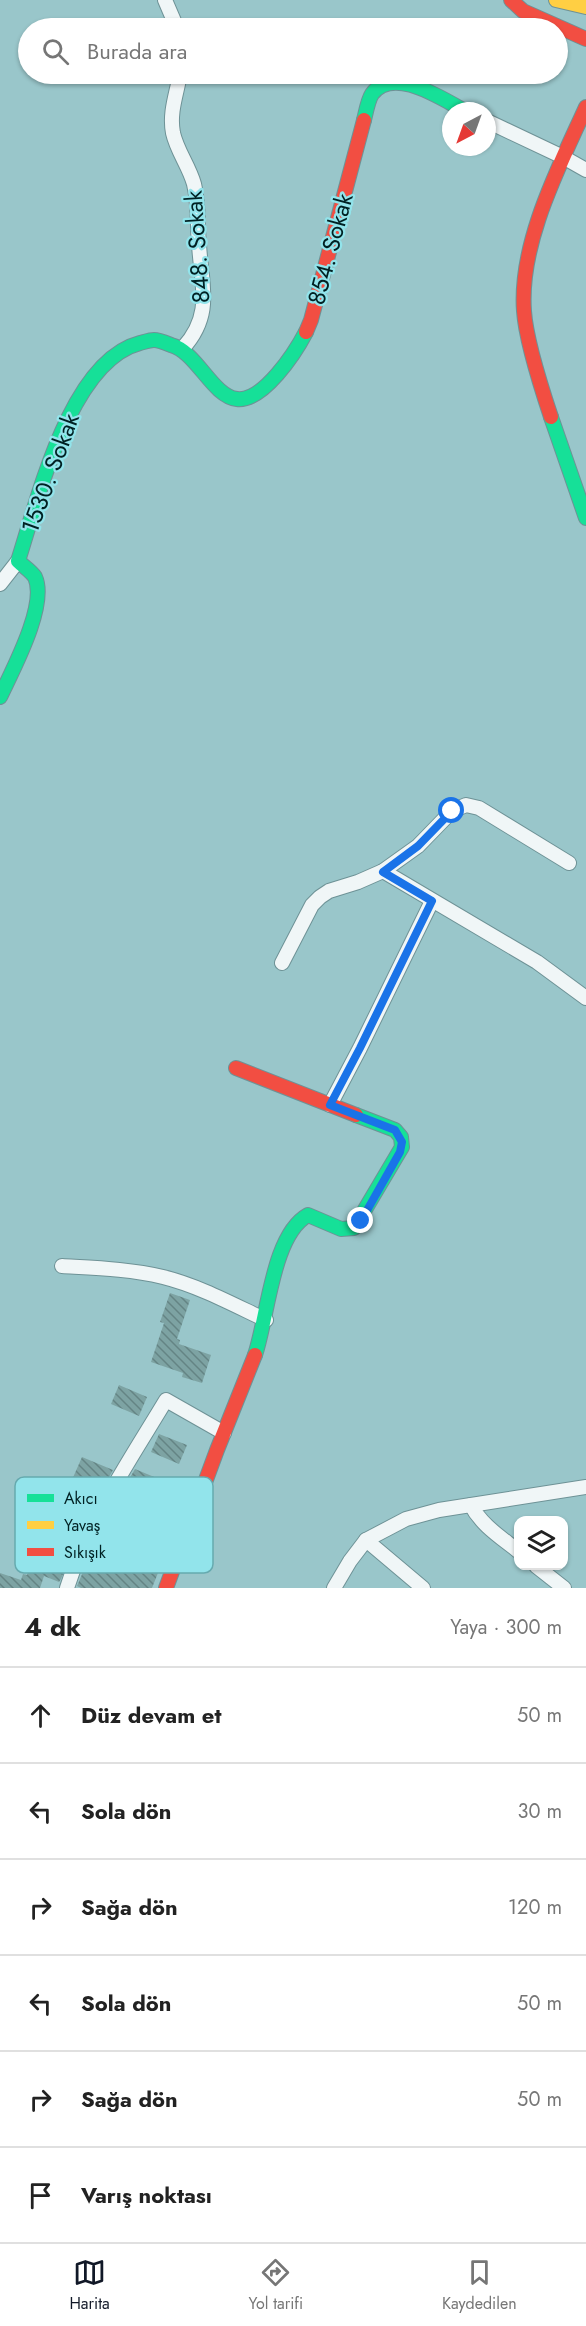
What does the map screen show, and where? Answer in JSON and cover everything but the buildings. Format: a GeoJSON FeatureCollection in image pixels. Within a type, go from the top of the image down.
{"type":"FeatureCollection","features":[{"type":"Feature","properties":{"kind":"street"},"geometry":{"type":"LineString","coordinates":[[165,0],[173,18]]}},
{"type":"Feature","properties":{"kind":"street"},"geometry":{"type":"LineString","coordinates":[[511,0],[524,11],[539,18]]}},
{"type":"Feature","properties":{"kind":"street"},"geometry":{"type":"LineString","coordinates":[[556,0],[586,7]]}},
{"type":"Feature","properties":{"kind":"street"},"geometry":{"type":"LineString","coordinates":[[585,23],[586,40]]}},
{"type":"Feature","properties":{"kind":"street"},"geometry":{"type":"LineString","coordinates":[[568,32],[586,40]]}},
{"type":"Feature","properties":{"kind":"street","name":"848. Sokak"},"geometry":{"type":"LineString","coordinates":[[178,84],[174,101],[173,130],[194,183],[198,205],[200,261],[204,293],[200,323],[192,338],[183,348]]}},
{"type":"Feature","properties":{"kind":"street","name":"854. Sokak"},"geometry":{"type":"LineString","coordinates":[[183,348],[216,387],[236,400],[246,400],[264,389],[291,356],[305,335],[311,320],[371,95],[384,84]]}},
{"type":"Feature","properties":{"kind":"street","name":"854. Sokak"},"geometry":{"type":"LineString","coordinates":[[404,84],[446,102]]}},
{"type":"Feature","properties":{"kind":"street"},"geometry":{"type":"LineString","coordinates":[[586,107],[563,158],[533,238],[529,254],[524,309],[537,374],[586,518]]}},
{"type":"Feature","properties":{"kind":"street"},"geometry":{"type":"LineString","coordinates":[[496,126],[586,171]]}},
{"type":"Feature","properties":{"kind":"street","name":"1530. Sokak"},"geometry":{"type":"LineString","coordinates":[[0,698],[25,643],[39,590],[34,577],[18,561],[64,423],[102,366],[124,348],[141,341],[157,340],[183,348]]}},
{"type":"Feature","properties":{"kind":"street"},"geometry":{"type":"LineString","coordinates":[[0,584],[18,561]]}},
{"type":"Feature","properties":{"kind":"street"},"geometry":{"type":"LineString","coordinates":[[282,963],[316,901],[329,891],[383,872],[418,846],[452,811],[466,805],[479,808],[569,863]]}},
{"type":"Feature","properties":{"kind":"street"},"geometry":{"type":"LineString","coordinates":[[383,872],[537,962],[586,998]]}},
{"type":"Feature","properties":{"kind":"street"},"geometry":{"type":"LineString","coordinates":[[330,1105],[432,901]]}},
{"type":"Feature","properties":{"kind":"street"},"geometry":{"type":"LineString","coordinates":[[208,1477],[261,1339],[275,1275],[286,1239],[303,1216],[313,1216],[340,1229],[354,1228],[361,1221],[402,1147],[401,1137],[395,1130],[236,1068]]}},
{"type":"Feature","properties":{"kind":"street"},"geometry":{"type":"LineString","coordinates":[[62,1266],[130,1271],[164,1278],[205,1291],[266,1320]]}},
{"type":"Feature","properties":{"kind":"street"},"geometry":{"type":"LineString","coordinates":[[120,1477],[166,1400],[224,1433]]}},
{"type":"Feature","properties":{"kind":"street"},"geometry":{"type":"LineString","coordinates":[[334,1588],[366,1539],[406,1519],[439,1510],[586,1487]]}},
{"type":"Feature","properties":{"kind":"street"},"geometry":{"type":"LineString","coordinates":[[471,1505],[485,1524],[514,1547]]}},
{"type":"Feature","properties":{"kind":"street"},"geometry":{"type":"LineString","coordinates":[[366,1539],[423,1588]]}},
{"type":"Feature","properties":{"kind":"street"},"geometry":{"type":"LineString","coordinates":[[541,1570],[564,1588]]}},
{"type":"Feature","properties":{"kind":"street"},"geometry":{"type":"LineString","coordinates":[[67,1588],[72,1573]]}},
{"type":"Feature","properties":{"kind":"street"},"geometry":{"type":"LineString","coordinates":[[166,1588],[172,1573]]}},
{"type":"Feature","properties":{"kind":"traffic: fast"},"geometry":{"type":"LineString","coordinates":[[364,120],[372,94],[381,86],[388,84]]}},
{"type":"Feature","properties":{"kind":"traffic: fast"},"geometry":{"type":"LineString","coordinates":[[408,84],[448,102]]}},
{"type":"Feature","properties":{"kind":"traffic: fast"},"geometry":{"type":"LineString","coordinates":[[0,697],[27,638],[37,604],[38,589],[35,577],[18,561],[60,436],[76,404],[94,376],[115,355],[140,343],[156,340],[180,349],[228,396],[237,399],[247,398],[257,393],[277,374],[306,332]]}},
{"type":"Feature","properties":{"kind":"traffic: fast"},"geometry":{"type":"LineString","coordinates":[[551,417],[586,518]]}},
{"type":"Feature","properties":{"kind":"traffic: fast"},"geometry":{"type":"LineString","coordinates":[[255,1355],[279,1258],[286,1240],[296,1225],[308,1215],[341,1229],[354,1228],[402,1147],[401,1137],[395,1130],[356,1115]]}},
{"type":"Feature","properties":{"kind":"traffic: slow"},"geometry":{"type":"LineString","coordinates":[[556,0],[586,7]]}},
{"type":"Feature","properties":{"kind":"traffic: jam"},"geometry":{"type":"LineString","coordinates":[[511,0],[523,11],[539,18]]}},
{"type":"Feature","properties":{"kind":"traffic: jam"},"geometry":{"type":"LineString","coordinates":[[568,31],[586,39]]}},
{"type":"Feature","properties":{"kind":"traffic: jam"},"geometry":{"type":"LineString","coordinates":[[551,417],[534,364],[528,336],[524,311],[524,285],[534,232],[543,206],[586,107]]}},
{"type":"Feature","properties":{"kind":"traffic: jam"},"geometry":{"type":"LineString","coordinates":[[306,332],[364,120]]}},
{"type":"Feature","properties":{"kind":"traffic: jam"},"geometry":{"type":"LineString","coordinates":[[236,1068],[356,1115]]}},
{"type":"Feature","properties":{"kind":"traffic: jam"},"geometry":{"type":"LineString","coordinates":[[207,1477],[255,1355]]}},
{"type":"Feature","properties":{"kind":"traffic: jam"},"geometry":{"type":"LineString","coordinates":[[166,1588],[172,1573]]}},
{"type":"Feature","properties":{"kind":"route"},"geometry":{"type":"LineString","coordinates":[[361,1221],[400,1152],[401,1137],[395,1130],[330,1105],[432,901],[383,872],[418,846],[452,811]]}}]}
